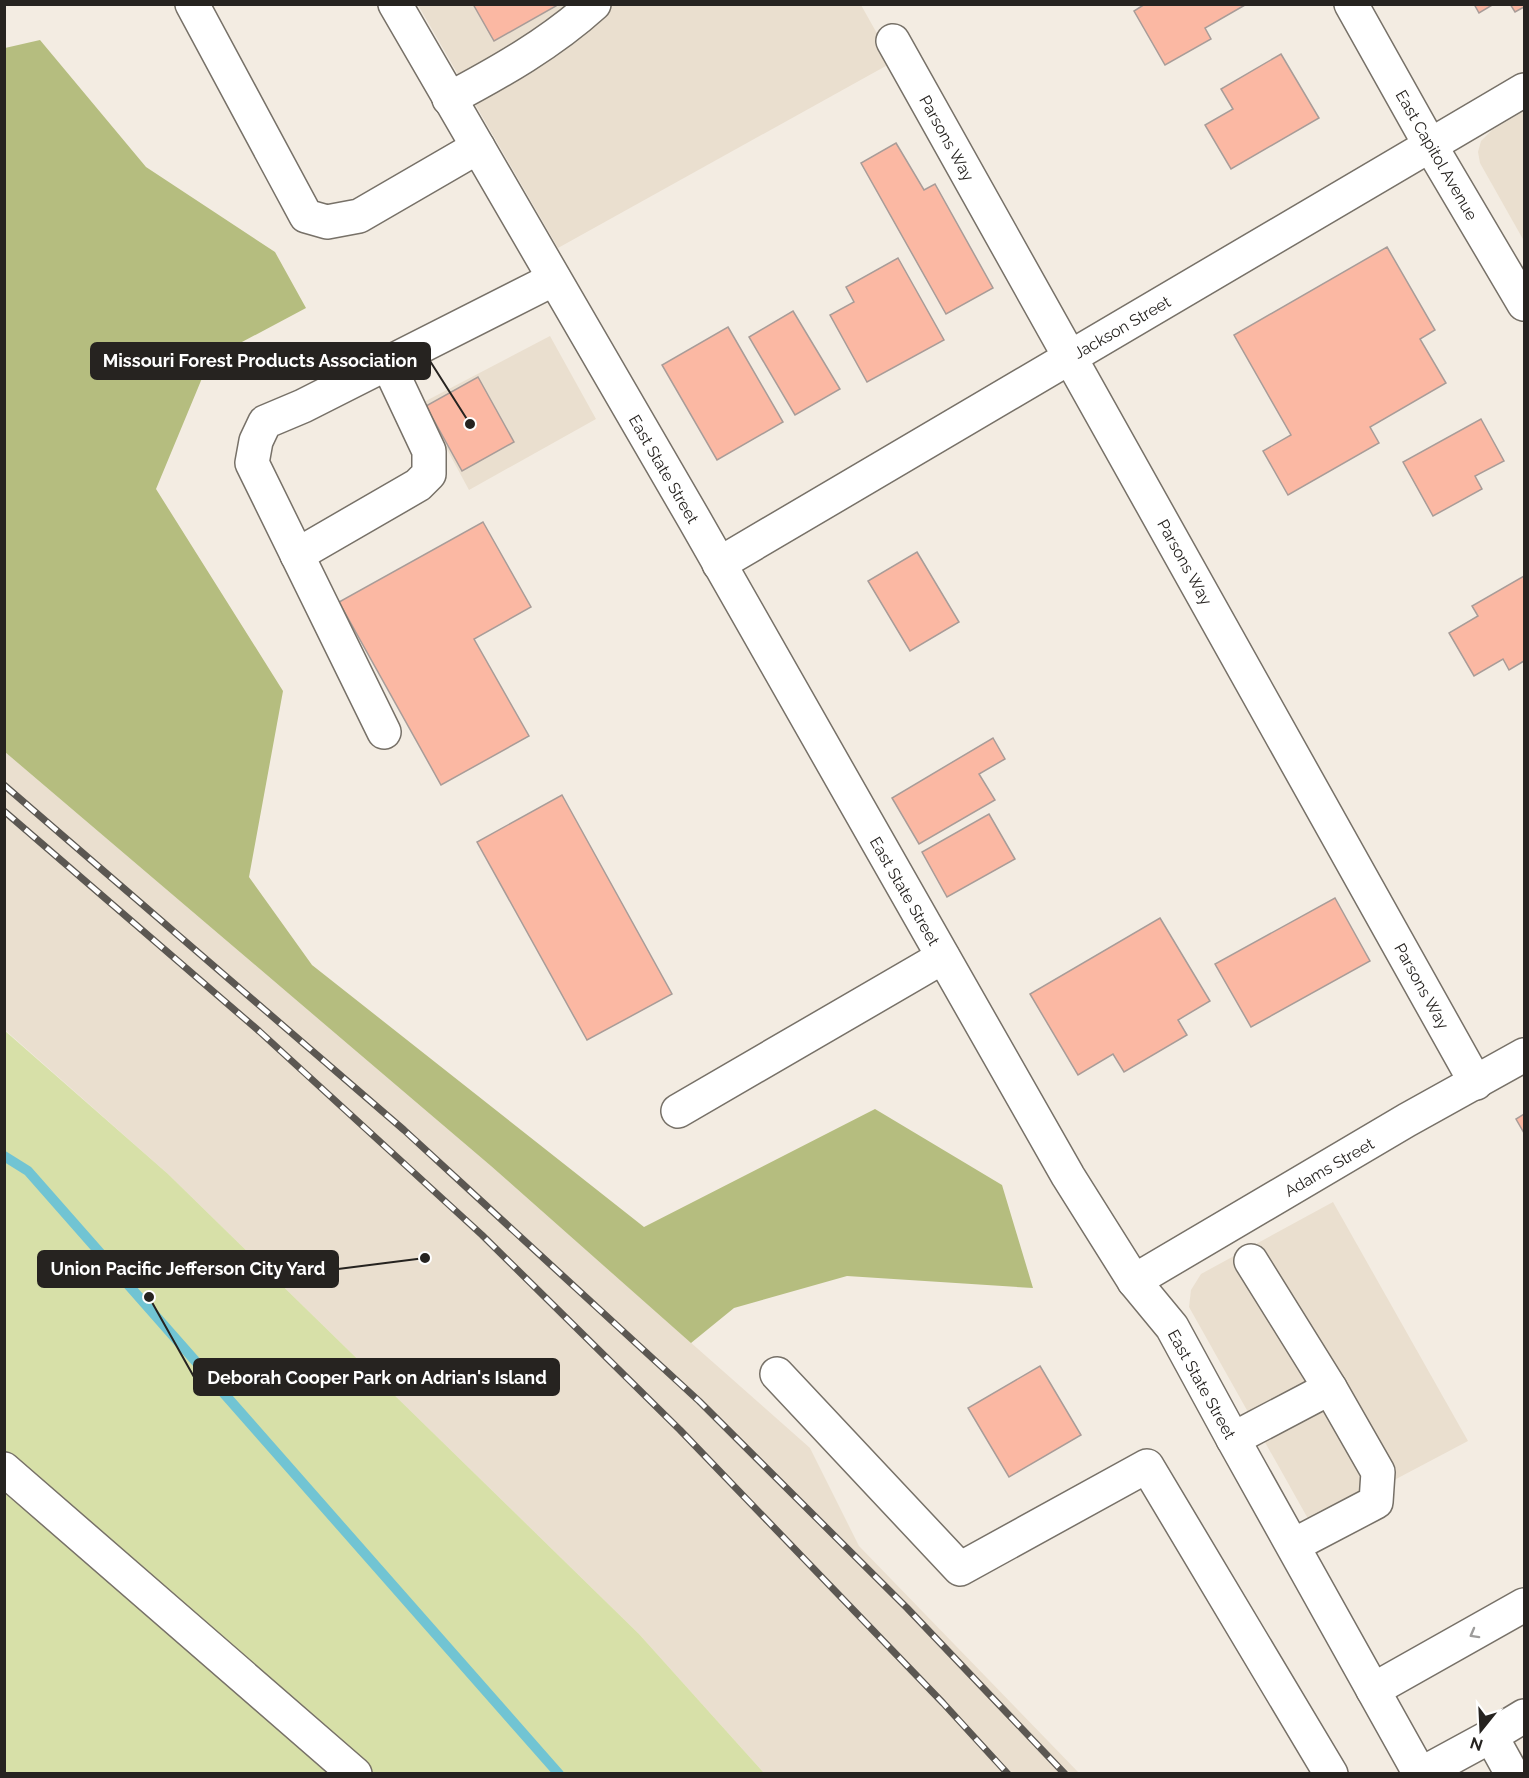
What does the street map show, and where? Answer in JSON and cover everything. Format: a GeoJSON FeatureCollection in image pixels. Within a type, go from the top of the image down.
{"type":"FeatureCollection","features":[{"type":"Feature","properties":{"kind":"street"},"geometry":{"type":"LineString","coordinates":[[192,4],[306,216],[327,222],[359,216],[478,147]]}},
{"type":"Feature","properties":{"kind":"street","name":"East State Street"},"geometry":{"type":"LineString","coordinates":[[395,4],[719,564],[1068,1176],[1134,1281],[1172,1327],[1420,1773]]}},
{"type":"Feature","properties":{"kind":"street"},"geometry":{"type":"LineString","coordinates":[[449,99],[492,76],[559,33],[594,4]]}},
{"type":"Feature","properties":{"kind":"street","name":"East Capitol Avenue"},"geometry":{"type":"LineString","coordinates":[[1351,4],[1430,145],[1524,304]]}},
{"type":"Feature","properties":{"kind":"street","name":"Parsons Way"},"geometry":{"type":"LineString","coordinates":[[893,41],[1476,1083]]}},
{"type":"Feature","properties":{"kind":"street","name":"Jackson Street"},"geometry":{"type":"LineString","coordinates":[[719,564],[1524,90]]}},
{"type":"Feature","properties":{"kind":"street"},"geometry":{"type":"LineString","coordinates":[[384,732],[252,464],[256,441],[265,422],[388,364],[554,279]]}},
{"type":"Feature","properties":{"kind":"street"},"geometry":{"type":"LineString","coordinates":[[297,555],[418,485],[429,474],[429,451],[388,364]]}},
{"type":"Feature","properties":{"kind":"street"},"geometry":{"type":"LineString","coordinates":[[678,1111],[943,957]]}},
{"type":"Feature","properties":{"kind":"street","name":"Adams Street"},"geometry":{"type":"LineString","coordinates":[[1134,1281],[1407,1120],[1524,1055]]}},
{"type":"Feature","properties":{"kind":"street"},"geometry":{"type":"LineString","coordinates":[[1251,1262],[1330,1388],[1378,1472],[1376,1502],[1294,1545]]}},
{"type":"Feature","properties":{"kind":"street"},"geometry":{"type":"LineString","coordinates":[[777,1374],[960,1569],[1147,1466],[1331,1773]]}},
{"type":"Feature","properties":{"kind":"street"},"geometry":{"type":"LineString","coordinates":[[1233,1439],[1330,1388]]}},
{"type":"Feature","properties":{"kind":"street"},"geometry":{"type":"LineString","coordinates":[[4,1469],[356,1773]]}},
{"type":"Feature","properties":{"kind":"street"},"geometry":{"type":"LineString","coordinates":[[1373,1690],[1524,1605]]}},
{"type":"Feature","properties":{"kind":"street"},"geometry":{"type":"LineString","coordinates":[[1420,1773],[1524,1716]]}},
{"type":"Feature","properties":{"kind":"street"},"geometry":{"type":"LineString","coordinates":[[1491,1736],[1512,1773]]}},
{"type":"Feature","properties":{"kind":"shaded area"},"geometry":{"type":"Polygon","coordinates":[[[418,5],[861,5],[893,62],[558,248],[418,5]]]}},
{"type":"Feature","properties":{"kind":"shaded area"},"geometry":{"type":"Polygon","coordinates":[[[1524,111],[1524,241],[1480,163],[1478,152],[1481,141],[1492,130],[1524,111]]]}},
{"type":"Feature","properties":{"kind":"shaded area"},"geometry":{"type":"Polygon","coordinates":[[[550,336],[596,419],[469,490],[422,403],[550,336]]]}},
{"type":"Feature","properties":{"kind":"shaded area"},"geometry":{"type":"Polygon","coordinates":[[[5,752],[491,1166],[810,1448],[859,1546],[1079,1773],[764,1773],[639,1634],[168,1174],[5,1030],[5,752]]]}},
{"type":"Feature","properties":{"kind":"shaded area"},"geometry":{"type":"Polygon","coordinates":[[[1333,1202],[1468,1441],[1311,1524],[1189,1307],[1191,1290],[1201,1274],[1333,1202]]]}},
{"type":"Feature","properties":{"kind":"green space"},"geometry":{"type":"Polygon","coordinates":[[[40,40],[146,167],[275,252],[306,308],[210,359],[156,489],[283,691],[249,877],[312,965],[644,1227],[875,1109],[1002,1185],[1033,1288],[847,1276],[734,1308],[691,1343],[491,1166],[5,752],[5,48],[40,40]]]}},
{"type":"Feature","properties":{"kind":"green space"},"geometry":{"type":"Polygon","coordinates":[[[4,1030],[168,1174],[639,1634],[764,1773],[5,1773],[4,1030]]]}},
{"type":"Feature","properties":{"kind":"building"},"geometry":{"type":"Polygon","coordinates":[[[473,4],[555,4],[556,6],[494,41],[473,4]]]}},
{"type":"Feature","properties":{"kind":"building"},"geometry":{"type":"Polygon","coordinates":[[[1145,4],[1245,5],[1205,28],[1211,39],[1165,65],[1134,11],[1145,4]]]}},
{"type":"Feature","properties":{"kind":"building"},"geometry":{"type":"Polygon","coordinates":[[[1474,4],[1494,4],[1479,13],[1474,4]]]}},
{"type":"Feature","properties":{"kind":"building"},"geometry":{"type":"Polygon","coordinates":[[[1510,4],[1524,4],[1524,7],[1515,12],[1510,4]]]}},
{"type":"Feature","properties":{"kind":"building"},"geometry":{"type":"Polygon","coordinates":[[[1281,54],[1319,118],[1231,169],[1205,125],[1233,109],[1221,89],[1281,54]]]}},
{"type":"Feature","properties":{"kind":"building"},"geometry":{"type":"Polygon","coordinates":[[[896,143],[924,190],[935,184],[993,288],[946,314],[861,163],[896,143]]]}},
{"type":"Feature","properties":{"kind":"building"},"geometry":{"type":"Polygon","coordinates":[[[1387,247],[1435,330],[1420,339],[1446,383],[1370,427],[1379,443],[1288,495],[1263,451],[1291,435],[1234,335],[1387,247]]]}},
{"type":"Feature","properties":{"kind":"building"},"geometry":{"type":"Polygon","coordinates":[[[898,258],[944,340],[867,382],[830,315],[854,302],[846,287],[898,258]]]}},
{"type":"Feature","properties":{"kind":"building"},"geometry":{"type":"Polygon","coordinates":[[[793,311],[840,389],[795,415],[749,337],[793,311]]]}},
{"type":"Feature","properties":{"kind":"building"},"geometry":{"type":"Polygon","coordinates":[[[728,327],[783,422],[717,460],[662,365],[728,327]]]}},
{"type":"Feature","properties":{"kind":"building"},"geometry":{"type":"Polygon","coordinates":[[[478,377],[514,442],[462,471],[426,406],[478,377]]]}},
{"type":"Feature","properties":{"kind":"building"},"geometry":{"type":"Polygon","coordinates":[[[1481,419],[1504,461],[1475,476],[1482,489],[1433,516],[1403,462],[1481,419]]]}},
{"type":"Feature","properties":{"kind":"building"},"geometry":{"type":"Polygon","coordinates":[[[483,522],[531,607],[474,639],[529,736],[441,785],[339,602],[483,522]]]}},
{"type":"Feature","properties":{"kind":"building"},"geometry":{"type":"Polygon","coordinates":[[[917,552],[959,622],[910,651],[868,581],[917,552]]]}},
{"type":"Feature","properties":{"kind":"building"},"geometry":{"type":"Polygon","coordinates":[[[1524,576],[1524,661],[1509,670],[1503,659],[1474,676],[1449,633],[1478,616],[1472,606],[1524,576]]]}},
{"type":"Feature","properties":{"kind":"building"},"geometry":{"type":"Polygon","coordinates":[[[993,738],[1005,759],[979,774],[995,800],[919,844],[892,798],[993,738]]]}},
{"type":"Feature","properties":{"kind":"building"},"geometry":{"type":"Polygon","coordinates":[[[562,795],[672,994],[587,1040],[477,842],[562,795]]]}},
{"type":"Feature","properties":{"kind":"building"},"geometry":{"type":"Polygon","coordinates":[[[989,814],[1015,859],[947,897],[922,852],[989,814]]]}},
{"type":"Feature","properties":{"kind":"building"},"geometry":{"type":"Polygon","coordinates":[[[1335,898],[1370,961],[1251,1027],[1215,964],[1335,898]]]}},
{"type":"Feature","properties":{"kind":"building"},"geometry":{"type":"Polygon","coordinates":[[[1160,918],[1210,1001],[1178,1020],[1187,1035],[1124,1072],[1113,1054],[1078,1075],[1030,994],[1160,918]]]}},
{"type":"Feature","properties":{"kind":"building"},"geometry":{"type":"Polygon","coordinates":[[[1524,1114],[1524,1133],[1516,1119],[1524,1114]]]}},
{"type":"Feature","properties":{"kind":"building"},"geometry":{"type":"Polygon","coordinates":[[[1040,1366],[1081,1435],[1009,1477],[968,1408],[1040,1366]]]}},
{"type":"Feature","properties":{"kind":"waterway"},"geometry":{"type":"LineString","coordinates":[[4,1156],[28,1171],[559,1774]]}},
{"type":"Feature","properties":{"kind":"railway"},"geometry":{"type":"LineString","coordinates":[[4,785],[404,1130],[699,1401],[907,1608],[1065,1774]]}},
{"type":"Feature","properties":{"kind":"railway"},"geometry":{"type":"LineString","coordinates":[[4,811],[259,1031],[482,1235],[680,1430],[943,1703],[1008,1774]]}},
{"type":"Feature","properties":{"kind":"place","name":"Missouri Forest Products Association"},"geometry":{"type":"Point","coordinates":[470,424]}},
{"type":"Feature","properties":{"kind":"place","name":"Union Pacific Jefferson City Yard"},"geometry":{"type":"Point","coordinates":[425,1258]}},
{"type":"Feature","properties":{"kind":"place","name":"Deborah Cooper Park on Adrian's Island"},"geometry":{"type":"Point","coordinates":[149,1297]}}]}
